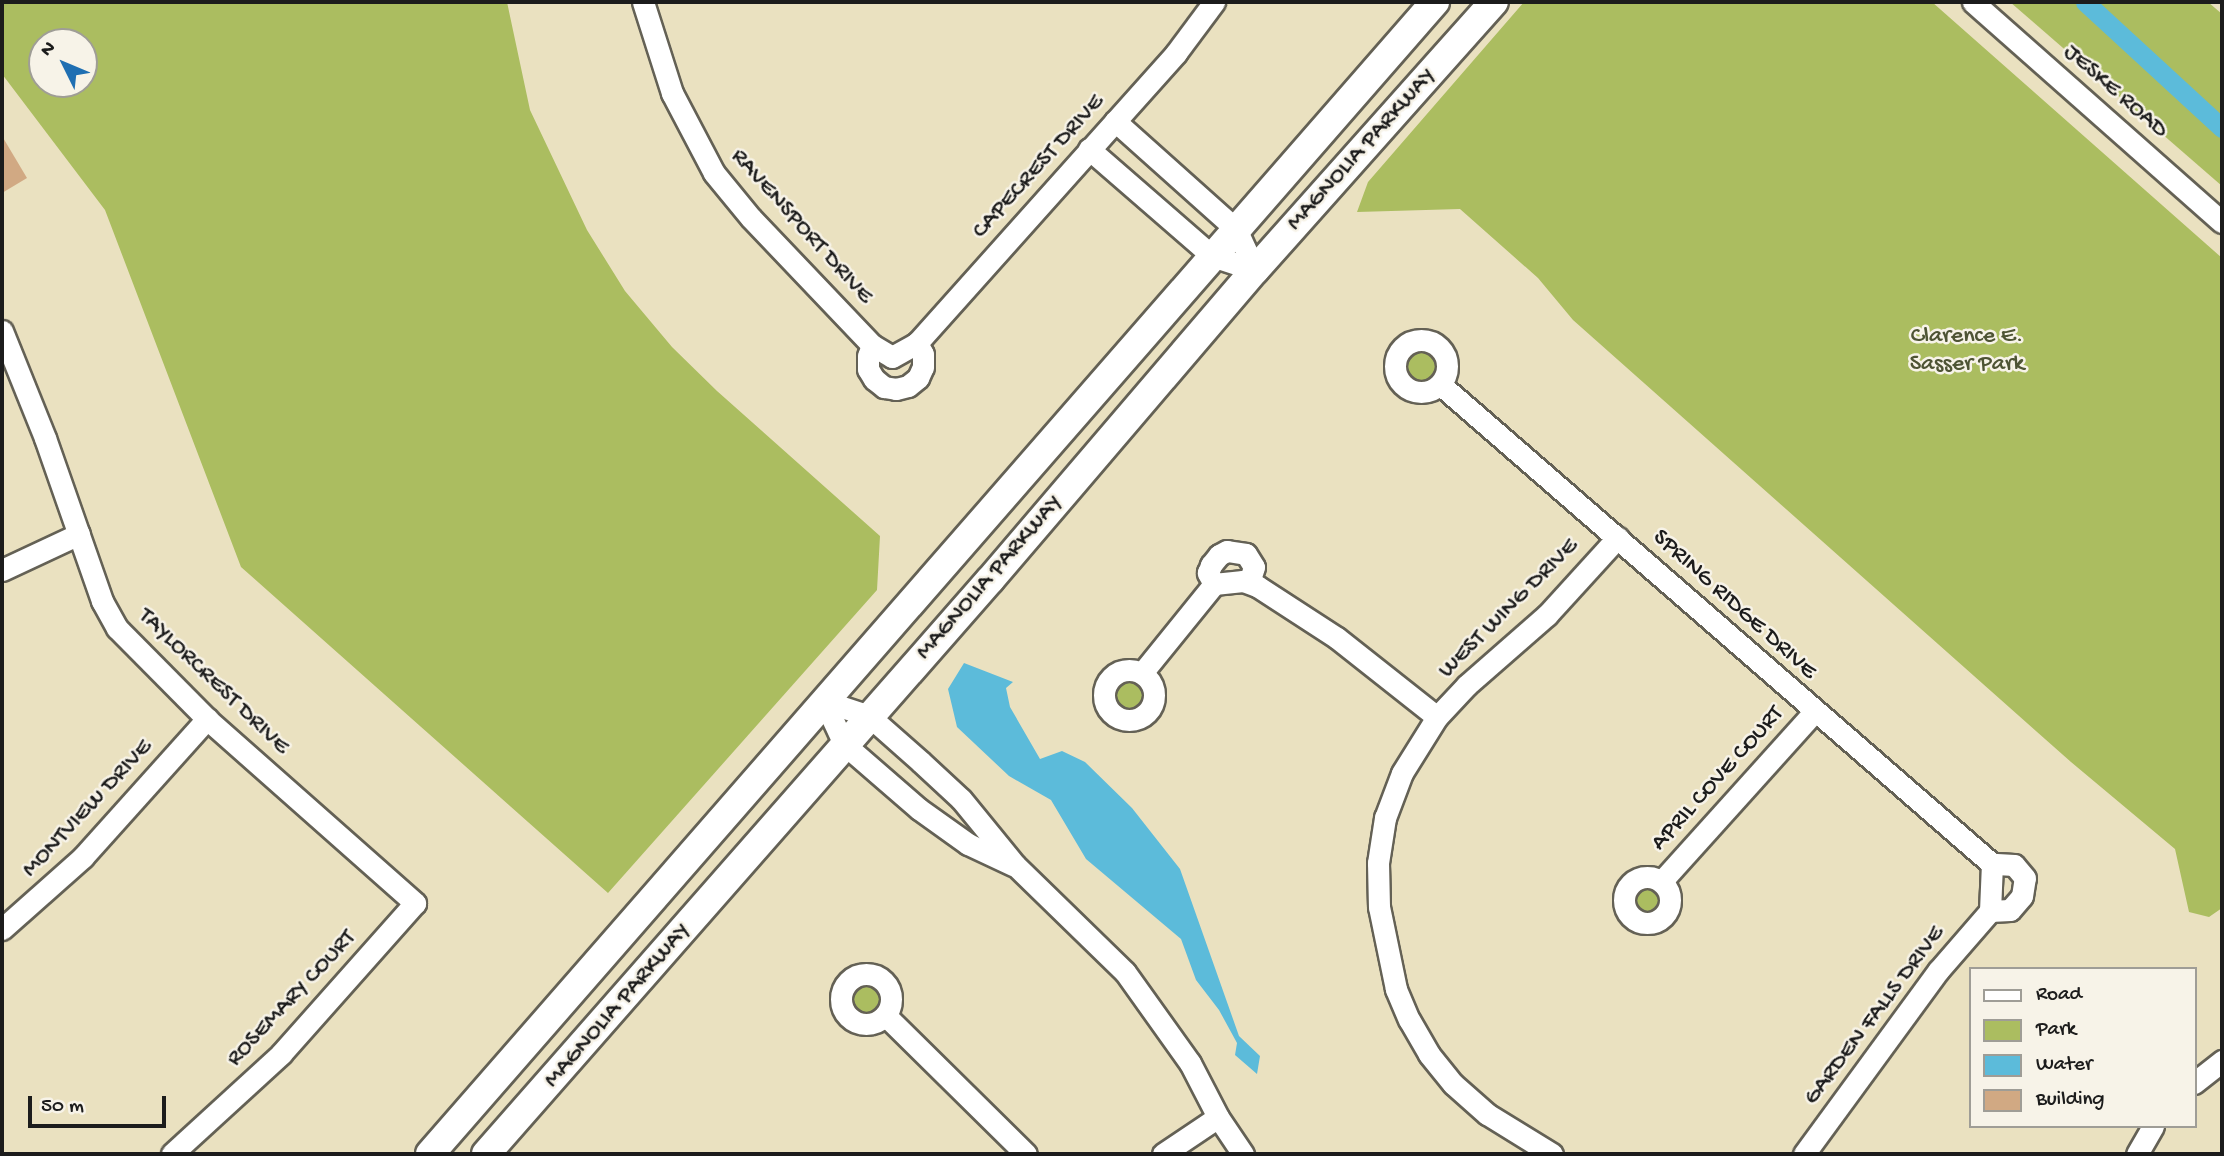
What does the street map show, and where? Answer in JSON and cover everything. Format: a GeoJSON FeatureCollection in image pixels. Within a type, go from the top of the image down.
{"type":"FeatureCollection","features":[{"type":"Feature","properties":{"kind":"main road","name":"MAGNOLIA PARKWAY"},"geometry":{"type":"LineString","coordinates":[[430,1154],[1435,2]]}},
{"type":"Feature","properties":{"kind":"main road","name":"MAGNOLIA PARKWAY"},"geometry":{"type":"LineString","coordinates":[[486,1154],[1255,270],[1494,2]]}},
{"type":"Feature","properties":{"kind":"main road"},"geometry":{"type":"LineString","coordinates":[[511,1061],[545,1089]]}},
{"type":"Feature","properties":{"kind":"street","name":"RAVENSPORT DRIVE"},"geometry":{"type":"LineString","coordinates":[[643,2],[672,93],[714,173],[751,218],[872,345],[892,356]]}},
{"type":"Feature","properties":{"kind":"street","name":"CAPECREST DRIVE"},"geometry":{"type":"LineString","coordinates":[[892,356],[918,343],[1176,53],[1214,2]]}},
{"type":"Feature","properties":{"kind":"street","name":"JESKE ROAD"},"geometry":{"type":"LineString","coordinates":[[1973,2],[2222,222]]}},
{"type":"Feature","properties":{"kind":"street"},"geometry":{"type":"LineString","coordinates":[[1115,121],[1236,229],[1255,270]]}},
{"type":"Feature","properties":{"kind":"street"},"geometry":{"type":"LineString","coordinates":[[1089,149],[1212,256],[1255,270]]}},
{"type":"Feature","properties":{"kind":"street","name":"TAYLORCREST DRIVE"},"geometry":{"type":"LineString","coordinates":[[2,331],[45,438],[102,601],[117,628],[207,719],[415,903]]}},
{"type":"Feature","properties":{"kind":"street"},"geometry":{"type":"LineString","coordinates":[[872,345],[867,356],[868,369],[874,379],[884,387],[896,389],[908,386],[918,378],[923,367],[923,354],[918,343]]}},
{"type":"Feature","properties":{"kind":"street","name":"SPRING RIDGE DRIVE"},"geometry":{"type":"LineString","coordinates":[[1441,385],[1992,864]]}},
{"type":"Feature","properties":{"kind":"street"},"geometry":{"type":"LineString","coordinates":[[2,570],[79,534]]}},
{"type":"Feature","properties":{"kind":"street","name":"WEST WING DRIVE"},"geometry":{"type":"LineString","coordinates":[[1552,1154],[1487,1114],[1453,1084],[1429,1054],[1404,1010],[1384,946],[1379,907],[1378,863],[1385,818],[1402,774],[1437,718],[1467,685],[1547,615],[1618,537]]}},
{"type":"Feature","properties":{"kind":"street"},"geometry":{"type":"LineString","coordinates":[[1213,584],[1208,573],[1211,565],[1219,555],[1227,551],[1246,554],[1254,567],[1249,582]]}},
{"type":"Feature","properties":{"kind":"street"},"geometry":{"type":"LineString","coordinates":[[1142,673],[1213,584],[1228,580],[1249,582],[1337,638],[1437,718]]}},
{"type":"Feature","properties":{"kind":"street"},"geometry":{"type":"LineString","coordinates":[[824,701],[869,716],[961,799],[1015,865],[1125,972],[1190,1063],[1218,1116],[1243,1154]]}},
{"type":"Feature","properties":{"kind":"street"},"geometry":{"type":"LineString","coordinates":[[824,701],[844,744],[919,809],[968,844],[1015,865]]}},
{"type":"Feature","properties":{"kind":"street","name":"APRIL COVE COURT"},"geometry":{"type":"LineString","coordinates":[[1661,882],[1815,711]]}},
{"type":"Feature","properties":{"kind":"street","name":"MONTVIEW DRIVE"},"geometry":{"type":"LineString","coordinates":[[2,929],[83,857],[207,719]]}},
{"type":"Feature","properties":{"kind":"street"},"geometry":{"type":"LineString","coordinates":[[1990,911],[1992,864]]}},
{"type":"Feature","properties":{"kind":"street","name":"GARDEN FALLS DRIVE"},"geometry":{"type":"LineString","coordinates":[[1804,1154],[1938,971],[1990,911],[2010,910],[2018,903],[2025,888],[2025,878],[2014,865],[1992,864]]}},
{"type":"Feature","properties":{"kind":"street","name":"ROSEMARY COURT"},"geometry":{"type":"LineString","coordinates":[[172,1154],[281,1054],[415,903]]}},
{"type":"Feature","properties":{"kind":"street"},"geometry":{"type":"LineString","coordinates":[[885,1015],[1026,1154]]}},
{"type":"Feature","properties":{"kind":"street"},"geometry":{"type":"LineString","coordinates":[[2196,1081],[2222,1061]]}},
{"type":"Feature","properties":{"kind":"street"},"geometry":{"type":"LineString","coordinates":[[1163,1154],[1218,1116]]}},
{"type":"Feature","properties":{"kind":"street"},"geometry":{"type":"LineString","coordinates":[[2137,1154],[2152,1128]]}},
{"type":"Feature","properties":{"kind":"green space"},"geometry":{"type":"Polygon","coordinates":[[[2,2],[507,2],[530,110],[587,230],[625,291],[672,347],[717,391],[880,536],[877,590],[608,893],[241,567],[105,210],[2,74],[2,2]]]}},
{"type":"Feature","properties":{"kind":"green space","name":"Clarence E. Sasser Park"},"geometry":{"type":"Polygon","coordinates":[[[1524,2],[1932,2],[2222,258],[2222,908],[2209,917],[2189,912],[2175,849],[2071,762],[1573,320],[1538,278],[1460,209],[1357,212],[1368,182],[1524,2]]]}},
{"type":"Feature","properties":{"kind":"green space"},"geometry":{"type":"Polygon","coordinates":[[[2010,2],[2208,2],[2222,14],[2222,186],[2010,2]]]}},
{"type":"Feature","properties":{"kind":"green space"},"geometry":{"type":"Polygon","coordinates":[[[1421,352],[1427,353],[1435,361],[1435,373],[1427,381],[1421,382],[1415,381],[1407,373],[1406,367],[1407,361],[1415,353],[1421,352]]]}},
{"type":"Feature","properties":{"kind":"green space"},"geometry":{"type":"Polygon","coordinates":[[[1129,680],[1140,684],[1144,695],[1140,706],[1129,710],[1118,706],[1114,695],[1118,684],[1129,680]]]}},
{"type":"Feature","properties":{"kind":"green space"},"geometry":{"type":"Polygon","coordinates":[[[1646,886],[1657,890],[1661,901],[1657,912],[1646,916],[1635,912],[1631,901],[1635,890],[1646,886]]]}},
{"type":"Feature","properties":{"kind":"green space"},"geometry":{"type":"Polygon","coordinates":[[[866,984],[877,988],[881,999],[877,1010],[866,1014],[855,1010],[851,999],[855,988],[866,984]]]}},
{"type":"Feature","properties":{"kind":"water"},"geometry":{"type":"Polygon","coordinates":[[[964,663],[1013,682],[1006,688],[1010,707],[1040,759],[1062,751],[1085,762],[1132,808],[1180,869],[1239,1036],[1260,1056],[1257,1074],[1235,1055],[1237,1043],[1219,1010],[1196,980],[1181,939],[1086,859],[1051,800],[1009,776],[957,727],[948,689],[964,663]]]}},
{"type":"Feature","properties":{"kind":"building"},"geometry":{"type":"Polygon","coordinates":[[[2,136],[27,178],[2,193],[2,136]]]}},
{"type":"Feature","properties":{"kind":"waterway"},"geometry":{"type":"LineString","coordinates":[[2085,2],[2222,128]]}}]}
